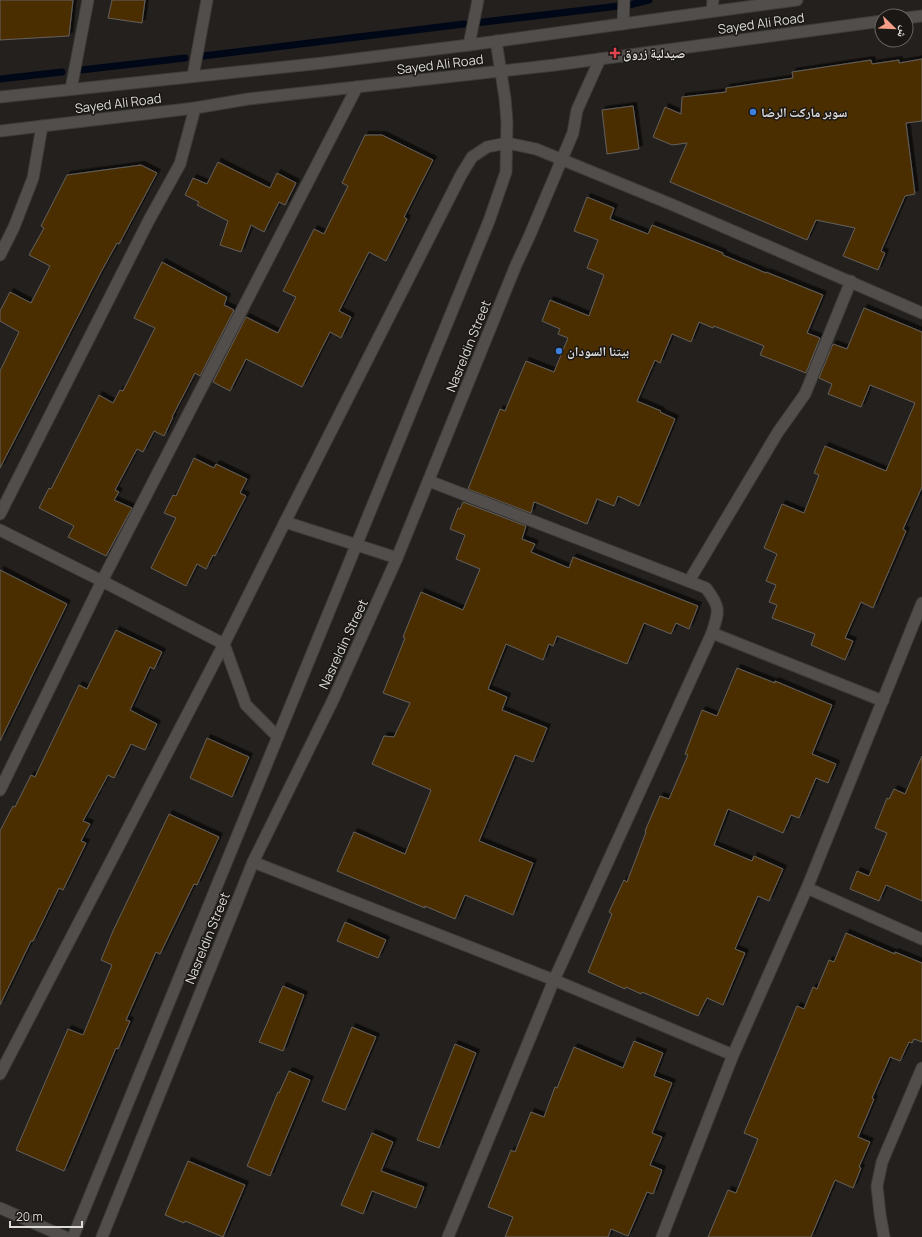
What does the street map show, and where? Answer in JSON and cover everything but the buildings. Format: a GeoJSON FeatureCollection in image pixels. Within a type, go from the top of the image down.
{"type":"FeatureCollection","features":[{"type":"Feature","properties":{"kind":"street"},"geometry":{"type":"LineString","coordinates":[[71,89],[88,0]]}},
{"type":"Feature","properties":{"kind":"street"},"geometry":{"type":"LineString","coordinates":[[192,76],[207,0]]}},
{"type":"Feature","properties":{"kind":"street"},"geometry":{"type":"LineString","coordinates":[[469,45],[478,0]]}},
{"type":"Feature","properties":{"kind":"street"},"geometry":{"type":"LineString","coordinates":[[622,24],[624,0]]}},
{"type":"Feature","properties":{"kind":"street"},"geometry":{"type":"LineString","coordinates":[[712,11],[714,0]]}},
{"type":"Feature","properties":{"kind":"street","name":"Sayed Ali Road"},"geometry":{"type":"LineString","coordinates":[[0,97],[323,63],[469,45],[797,0]]}},
{"type":"Feature","properties":{"kind":"street","name":"Sayed Ali Road"},"geometry":{"type":"LineString","coordinates":[[0,131],[195,108],[248,100],[600,59],[874,22]]}},
{"type":"Feature","properties":{"kind":"street","name":"Nasreldin Street"},"geometry":{"type":"LineString","coordinates":[[73,1237],[489,221],[506,172],[507,122],[505,98],[496,41]]}},
{"type":"Feature","properties":{"kind":"street","name":"Nasreldin Street"},"geometry":{"type":"LineString","coordinates":[[102,1237],[253,862],[334,698],[397,558],[516,265],[530,237],[573,133],[577,110],[600,59]]}},
{"type":"Feature","properties":{"kind":"street"},"geometry":{"type":"LineString","coordinates":[[0,790],[102,581],[357,87]]}},
{"type":"Feature","properties":{"kind":"street"},"geometry":{"type":"LineString","coordinates":[[0,514],[149,220],[180,164],[195,108]]}},
{"type":"Feature","properties":{"kind":"street"},"geometry":{"type":"LineString","coordinates":[[0,255],[14,227],[33,178],[42,126]]}},
{"type":"Feature","properties":{"kind":"street"},"geometry":{"type":"LineString","coordinates":[[0,1074],[224,644],[472,157],[487,147],[507,143],[536,149],[922,312]]}},
{"type":"Feature","properties":{"kind":"street"},"geometry":{"type":"LineString","coordinates":[[689,581],[778,432],[805,394],[851,281]]}},
{"type":"Feature","properties":{"kind":"street"},"geometry":{"type":"LineString","coordinates":[[429,481],[706,588],[715,600],[718,613],[712,633],[554,980],[448,1237]]}},
{"type":"Feature","properties":{"kind":"street"},"geometry":{"type":"LineString","coordinates":[[285,522],[397,558]]}},
{"type":"Feature","properties":{"kind":"street"},"geometry":{"type":"LineString","coordinates":[[0,530],[224,644],[246,705],[278,737]]}},
{"type":"Feature","properties":{"kind":"street"},"geometry":{"type":"LineString","coordinates":[[662,1237],[733,1055],[807,888],[922,603]]}},
{"type":"Feature","properties":{"kind":"street"},"geometry":{"type":"LineString","coordinates":[[712,633],[883,701]]}},
{"type":"Feature","properties":{"kind":"street"},"geometry":{"type":"LineString","coordinates":[[253,862],[554,980],[733,1055]]}},
{"type":"Feature","properties":{"kind":"street"},"geometry":{"type":"LineString","coordinates":[[807,888],[922,939]]}},
{"type":"Feature","properties":{"kind":"street"},"geometry":{"type":"LineString","coordinates":[[884,1237],[877,1186],[882,1162],[922,1068]]}},
{"type":"Feature","properties":{"kind":"street"},"geometry":{"type":"LineString","coordinates":[[0,1208],[65,1237]]}},
{"type":"Feature","properties":{"kind":"waterway"},"geometry":{"type":"LineString","coordinates":[[629,5],[649,0]]}},
{"type":"Feature","properties":{"kind":"waterway"},"geometry":{"type":"LineString","coordinates":[[475,23],[619,6]]}},
{"type":"Feature","properties":{"kind":"waterway"},"geometry":{"type":"LineString","coordinates":[[203,56],[464,24]]}},
{"type":"Feature","properties":{"kind":"waterway"},"geometry":{"type":"LineString","coordinates":[[81,70],[185,58]]}},
{"type":"Feature","properties":{"kind":"waterway"},"geometry":{"type":"LineString","coordinates":[[0,79],[62,72]]}},
{"type":"Feature","properties":{"kind":"place","name":"صيدلية زروق"},"geometry":{"type":"Point","coordinates":[615,53]}},
{"type":"Feature","properties":{"kind":"place","name":"سوبر ماركت الرضا"},"geometry":{"type":"Point","coordinates":[753,112]}},
{"type":"Feature","properties":{"kind":"place","name":"بيتنا السودان"},"geometry":{"type":"Point","coordinates":[559,351]}}]}
